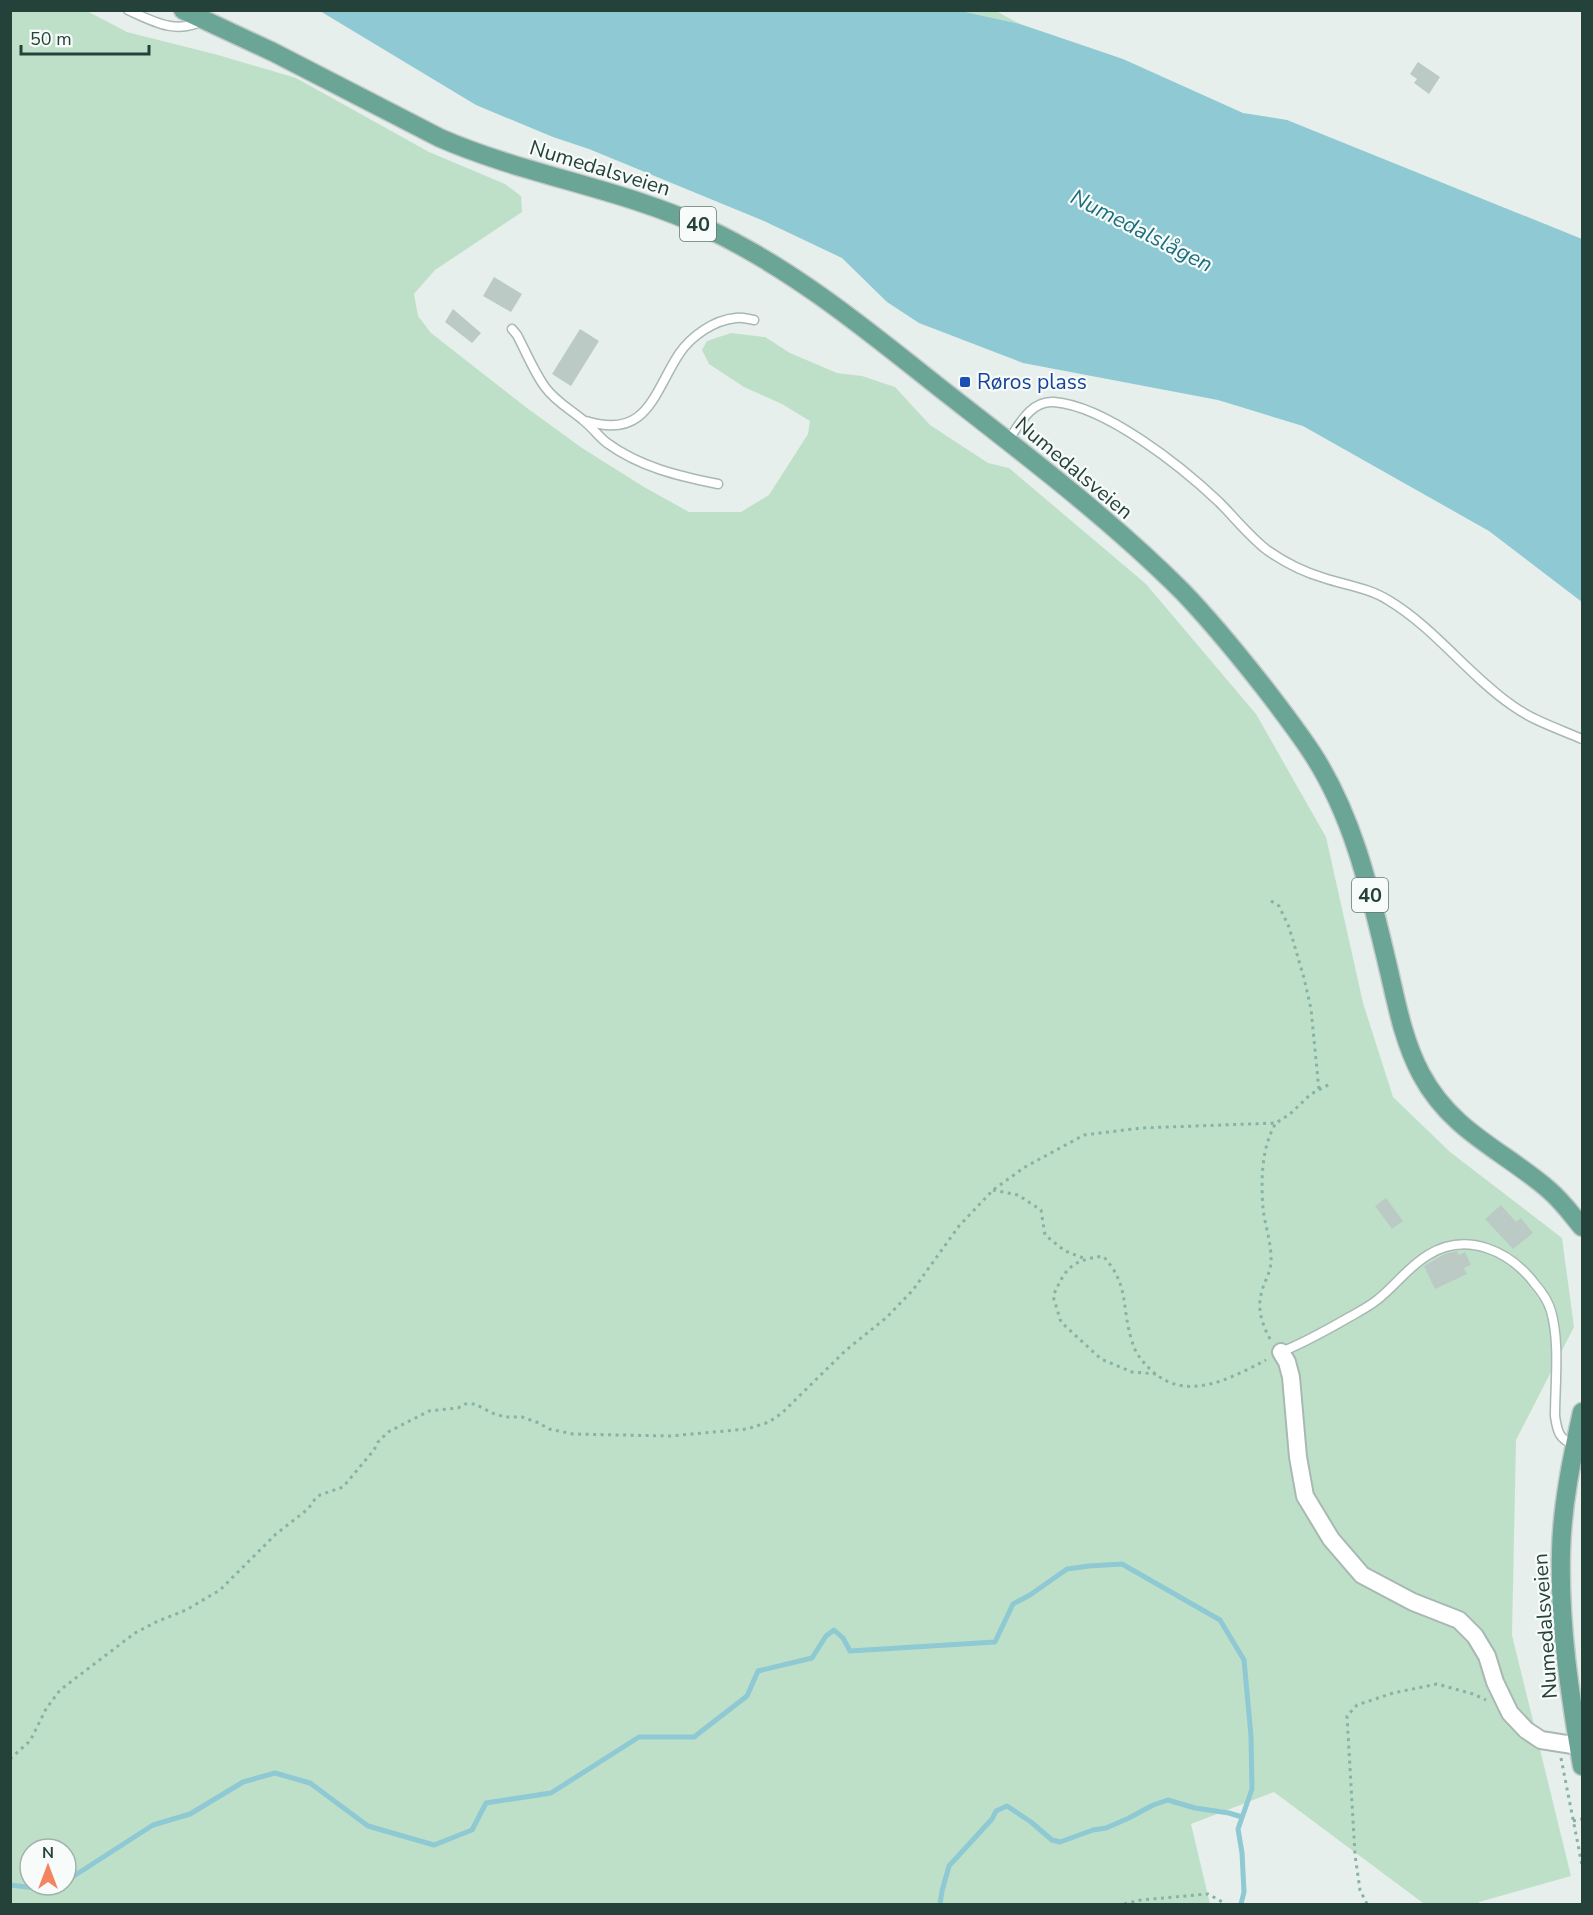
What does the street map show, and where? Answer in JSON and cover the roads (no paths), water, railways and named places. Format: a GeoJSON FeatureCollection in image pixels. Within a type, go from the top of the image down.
{"type":"FeatureCollection","features":[{"type":"Feature","properties":{"kind":"main road","name":"Numedalsveien"},"geometry":{"type":"LineString","coordinates":[[183,10],[273,52],[466,150],[636,201],[692,221],[749,250],[842,312],[1100,517],[1180,590],[1232,647],[1290,721],[1333,788],[1349,826],[1368,886],[1400,1020],[1412,1054],[1428,1087],[1450,1114],[1475,1137],[1549,1191],[1582,1227]]}},
{"type":"Feature","properties":{"kind":"main road","name":"Numedalsveien"},"geometry":{"type":"LineString","coordinates":[[1582,1413],[1563,1520],[1561,1584],[1564,1644],[1582,1766]]}},
{"type":"Feature","properties":{"kind":"street"},"geometry":{"type":"LineString","coordinates":[[1281,1352],[1287,1362],[1291,1377],[1298,1457],[1305,1496],[1331,1539],[1362,1575],[1413,1602],[1459,1620],[1475,1636],[1487,1656],[1495,1682],[1510,1713],[1526,1730],[1541,1740],[1579,1746]]}},
{"type":"Feature","properties":{"kind":"lane"},"geometry":{"type":"LineString","coordinates":[[128,10],[160,24],[178,28],[195,25],[204,20]]}},
{"type":"Feature","properties":{"kind":"lane"},"geometry":{"type":"LineString","coordinates":[[583,420],[612,426],[635,418],[654,399],[679,354],[693,338],[721,322],[737,318],[754,320]]}},
{"type":"Feature","properties":{"kind":"lane"},"geometry":{"type":"LineString","coordinates":[[512,329],[517,334],[545,387],[558,403],[583,420],[604,441],[623,454],[648,466],[676,476],[718,484]]}},
{"type":"Feature","properties":{"kind":"lane"},"geometry":{"type":"LineString","coordinates":[[1008,442],[1027,414],[1045,402],[1064,404],[1102,418],[1143,440],[1169,460],[1219,502],[1254,539],[1270,551],[1321,577],[1389,600],[1513,706],[1545,725],[1582,739]]}},
{"type":"Feature","properties":{"kind":"lane"},"geometry":{"type":"LineString","coordinates":[[1281,1352],[1303,1343],[1370,1306],[1408,1268],[1439,1249],[1456,1244],[1490,1248],[1508,1257],[1527,1273],[1549,1304],[1555,1341],[1556,1426],[1566,1443],[1575,1444]]}},
{"type":"Feature","properties":{"kind":"water","name":"Numedalslågen"},"geometry":{"type":"Polygon","coordinates":[[[320,11],[961,11],[1020,24],[1123,59],[1243,113],[1287,120],[1582,239],[1582,602],[1489,531],[1303,426],[1218,400],[1023,363],[919,323],[887,302],[842,258],[764,221],[476,105],[320,11]]]}},
{"type":"Feature","properties":{"kind":"waterway"},"geometry":{"type":"LineString","coordinates":[[78,1873],[153,1825],[190,1814],[243,1782],[275,1773],[310,1783],[368,1826],[434,1845],[472,1830],[486,1803],[551,1793],[639,1737],[694,1737],[747,1696],[758,1671],[812,1658],[826,1636],[834,1630],[843,1638],[850,1651],[995,1642],[1013,1604],[1067,1569],[1122,1564],[1220,1620],[1244,1660],[1251,1736],[1252,1789],[1238,1829],[1244,1892],[1241,1904]]}},
{"type":"Feature","properties":{"kind":"waterway"},"geometry":{"type":"LineString","coordinates":[[940,1904],[949,1866],[992,1819],[996,1811],[1007,1806],[1052,1840],[1060,1842],[1093,1830],[1106,1828],[1168,1800],[1242,1817]]}},
{"type":"Feature","properties":{"kind":"waterway"},"geometry":{"type":"LineString","coordinates":[[10,1885],[18,1886]]}},
{"type":"Feature","properties":{"kind":"place","name":"Røros plass"},"geometry":{"type":"Point","coordinates":[965,382]}}]}
